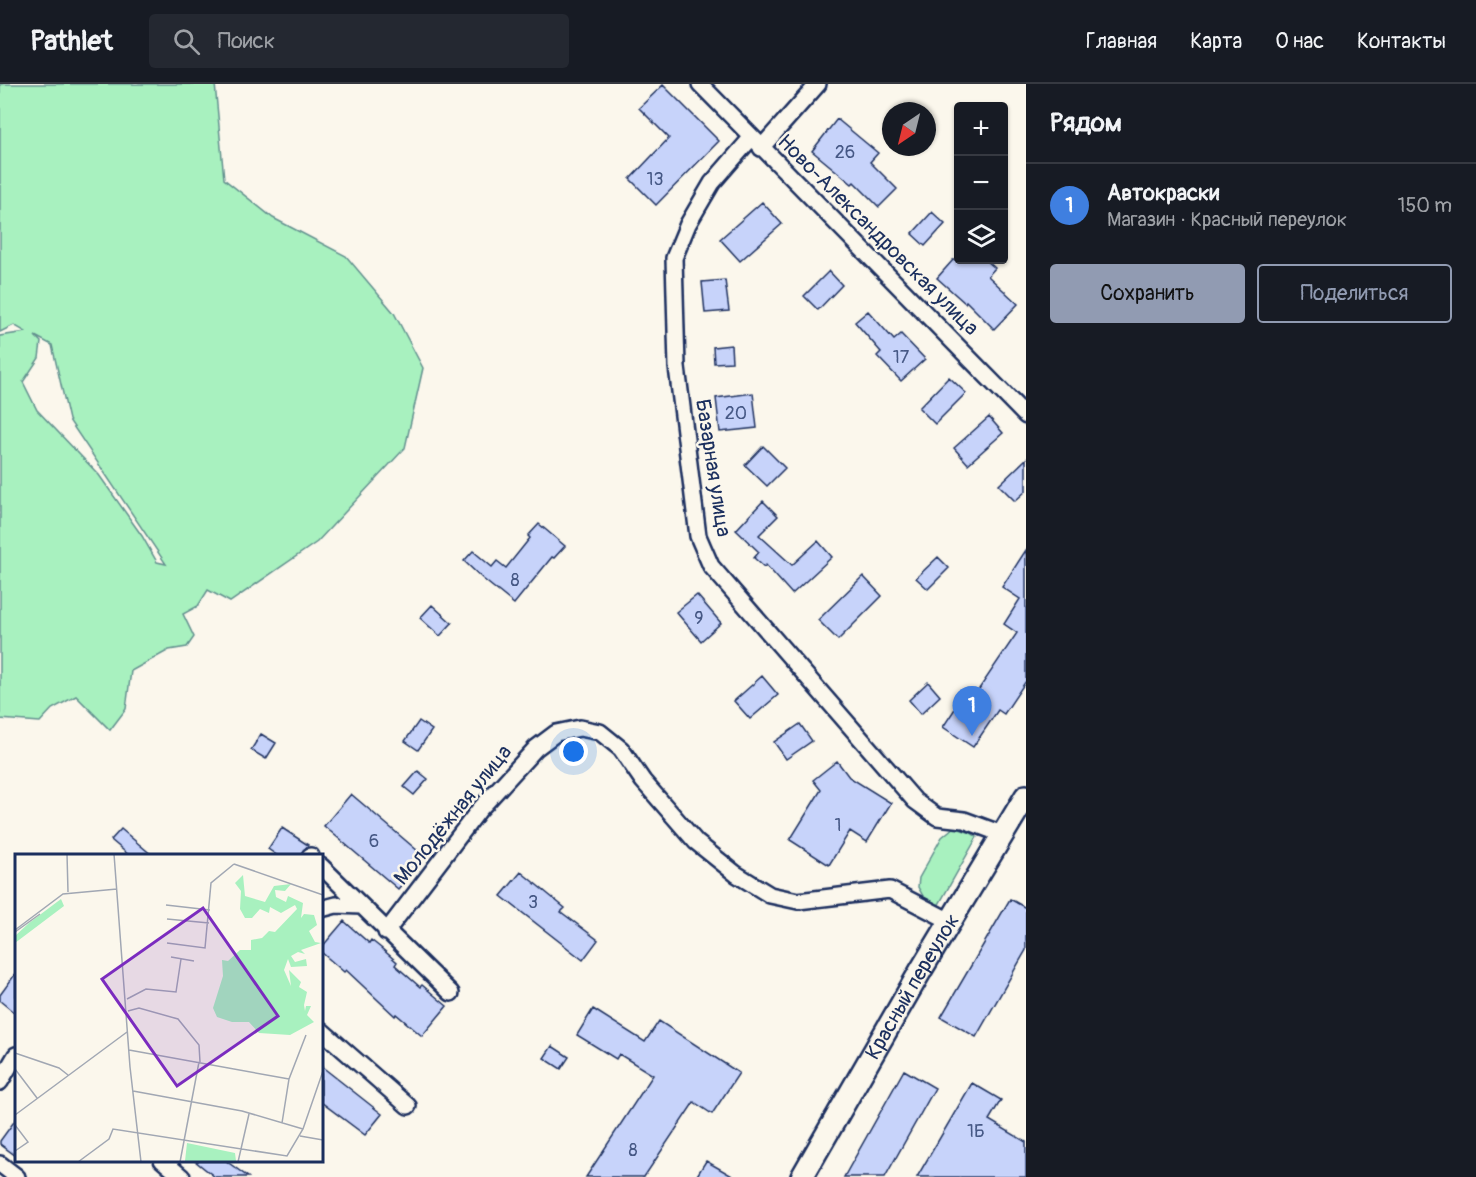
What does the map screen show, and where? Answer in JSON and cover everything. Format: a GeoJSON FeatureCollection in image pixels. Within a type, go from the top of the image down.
{"type":"FeatureCollection","features":[{"type":"Feature","properties":{"kind":"main road","name":"Красный переулок"},"geometry":{"type":"LineString","coordinates":[[802,1177],[950,921],[1026,796]]}},
{"type":"Feature","properties":{"kind":"street","name":"Ново-Александровская улица"},"geometry":{"type":"LineString","coordinates":[[700,84],[1026,416]]}},
{"type":"Feature","properties":{"kind":"street","name":"Базарная улица"},"geometry":{"type":"LineString","coordinates":[[818,84],[712,183],[688,224],[674,258],[677,367],[698,536],[711,566],[915,801],[937,817],[964,820],[1002,834]]}},
{"type":"Feature","properties":{"kind":"street","name":"Молодёжная улица"},"geometry":{"type":"LineString","coordinates":[[386,932],[479,810],[528,756],[556,733],[580,728],[600,732],[621,749],[643,781],[696,842],[736,874],[770,895],[798,901],[890,890],[950,921]]}},
{"type":"Feature","properties":{"kind":"street"},"geometry":{"type":"LineString","coordinates":[[322,867],[451,993]]}},
{"type":"Feature","properties":{"kind":"street"},"geometry":{"type":"LineString","coordinates":[[322,909],[336,905],[361,906]]}},
{"type":"Feature","properties":{"kind":"street"},"geometry":{"type":"LineString","coordinates":[[322,1031],[408,1106]]}},
{"type":"Feature","properties":{"kind":"street"},"geometry":{"type":"LineString","coordinates":[[0,1082],[15,1057]]}},
{"type":"Feature","properties":{"kind":"street"},"geometry":{"type":"LineString","coordinates":[[163,1162],[182,1177]]}},
{"type":"Feature","properties":{"kind":"street"},"geometry":{"type":"LineString","coordinates":[[0,1164],[17,1177]]}},
{"type":"Feature","properties":{"kind":"green space"},"geometry":{"type":"Polygon","coordinates":[[[0,84],[215,84],[224,179],[273,218],[346,256],[394,313],[423,368],[405,448],[317,542],[230,602],[208,590],[198,606],[183,614],[194,637],[187,647],[169,650],[131,671],[126,709],[110,730],[76,696],[52,709],[40,722],[0,719],[0,336],[26,332],[14,325],[0,332],[0,84]],[[35,336],[41,342],[39,358],[23,382],[37,410],[99,475],[142,536],[157,562],[166,564],[69,420],[52,345],[35,336]]]}},
{"type":"Feature","properties":{"kind":"green space"},"geometry":{"type":"Polygon","coordinates":[[[954,827],[977,837],[938,906],[927,903],[918,887],[919,878],[942,837],[954,827]]]}},
{"type":"Feature","properties":{"kind":"building"},"geometry":{"type":"Polygon","coordinates":[[[663,85],[719,141],[656,205],[630,179],[669,138],[639,108],[663,85]]]}},
{"type":"Feature","properties":{"kind":"building"},"geometry":{"type":"Polygon","coordinates":[[[837,119],[878,153],[870,162],[897,189],[879,207],[854,182],[852,184],[812,151],[837,119]]]}},
{"type":"Feature","properties":{"kind":"building"},"geometry":{"type":"Polygon","coordinates":[[[762,202],[782,224],[740,261],[720,239],[762,202]]]}},
{"type":"Feature","properties":{"kind":"building"},"geometry":{"type":"Polygon","coordinates":[[[932,212],[945,224],[925,246],[912,234],[932,212]]]}},
{"type":"Feature","properties":{"kind":"building"},"geometry":{"type":"Polygon","coordinates":[[[953,260],[954,264],[990,264],[995,268],[988,276],[1018,304],[994,329],[966,301],[965,303],[937,278],[953,260]]]}},
{"type":"Feature","properties":{"kind":"building"},"geometry":{"type":"Polygon","coordinates":[[[829,271],[842,285],[818,310],[804,296],[829,271]]]}},
{"type":"Feature","properties":{"kind":"building"},"geometry":{"type":"Polygon","coordinates":[[[725,280],[729,311],[705,313],[702,282],[725,280]]]}},
{"type":"Feature","properties":{"kind":"building"},"geometry":{"type":"Polygon","coordinates":[[[868,311],[894,340],[901,334],[925,359],[901,381],[877,356],[881,352],[855,322],[868,311]]]}},
{"type":"Feature","properties":{"kind":"building"},"geometry":{"type":"Polygon","coordinates":[[[731,345],[732,362],[714,363],[713,347],[731,345]]]}},
{"type":"Feature","properties":{"kind":"building"},"geometry":{"type":"Polygon","coordinates":[[[949,377],[966,393],[935,424],[919,408],[949,377]]]}},
{"type":"Feature","properties":{"kind":"building"},"geometry":{"type":"Polygon","coordinates":[[[753,393],[757,428],[720,432],[716,398],[753,393]]]}},
{"type":"Feature","properties":{"kind":"building"},"geometry":{"type":"Polygon","coordinates":[[[989,417],[1003,433],[968,464],[954,448],[989,417]]]}},
{"type":"Feature","properties":{"kind":"building"},"geometry":{"type":"Polygon","coordinates":[[[763,446],[785,468],[767,486],[745,465],[763,446]]]}},
{"type":"Feature","properties":{"kind":"building"},"geometry":{"type":"Polygon","coordinates":[[[1026,459],[1026,491],[1015,501],[999,485],[1026,459]]]}},
{"type":"Feature","properties":{"kind":"building"},"geometry":{"type":"Polygon","coordinates":[[[763,501],[778,516],[759,535],[792,565],[818,541],[832,557],[792,594],[766,565],[764,567],[754,558],[759,552],[736,530],[763,501]]]}},
{"type":"Feature","properties":{"kind":"building"},"geometry":{"type":"Polygon","coordinates":[[[539,524],[565,546],[554,558],[552,557],[514,604],[464,561],[473,551],[492,567],[497,561],[506,568],[539,524]]]}},
{"type":"Feature","properties":{"kind":"building"},"geometry":{"type":"Polygon","coordinates":[[[1026,550],[1026,681],[1004,714],[998,710],[973,747],[943,727],[968,689],[975,695],[1017,633],[1004,624],[1020,599],[1002,587],[1026,550]]]}},
{"type":"Feature","properties":{"kind":"building"},"geometry":{"type":"Polygon","coordinates":[[[938,557],[949,568],[928,589],[916,578],[938,557]]]}},
{"type":"Feature","properties":{"kind":"building"},"geometry":{"type":"Polygon","coordinates":[[[863,576],[882,596],[838,640],[818,620],[863,576]]]}},
{"type":"Feature","properties":{"kind":"building"},"geometry":{"type":"Polygon","coordinates":[[[697,595],[721,623],[701,641],[676,612],[697,595]]]}},
{"type":"Feature","properties":{"kind":"building"},"geometry":{"type":"Polygon","coordinates":[[[432,605],[452,623],[440,636],[420,618],[432,605]]]}},
{"type":"Feature","properties":{"kind":"building"},"geometry":{"type":"Polygon","coordinates":[[[762,676],[778,695],[750,719],[734,701],[762,676]]]}},
{"type":"Feature","properties":{"kind":"building"},"geometry":{"type":"Polygon","coordinates":[[[928,682],[940,696],[921,714],[909,700],[928,682]]]}},
{"type":"Feature","properties":{"kind":"building"},"geometry":{"type":"Polygon","coordinates":[[[419,721],[432,730],[418,750],[405,741],[419,721]]]}},
{"type":"Feature","properties":{"kind":"building"},"geometry":{"type":"Polygon","coordinates":[[[800,724],[812,741],[786,759],[774,742],[800,724]]]}},
{"type":"Feature","properties":{"kind":"building"},"geometry":{"type":"Polygon","coordinates":[[[261,734],[276,743],[266,759],[251,750],[261,734]]]}},
{"type":"Feature","properties":{"kind":"building"},"geometry":{"type":"Polygon","coordinates":[[[837,761],[849,777],[891,803],[867,842],[850,831],[829,865],[790,840],[821,790],[813,780],[837,761]]]}},
{"type":"Feature","properties":{"kind":"building"},"geometry":{"type":"Polygon","coordinates":[[[418,771],[428,779],[414,795],[404,787],[418,771]]]}},
{"type":"Feature","properties":{"kind":"building"},"geometry":{"type":"Polygon","coordinates":[[[351,794],[425,857],[398,889],[324,826],[351,794]]]}},
{"type":"Feature","properties":{"kind":"building"},"geometry":{"type":"Polygon","coordinates":[[[282,828],[308,845],[301,854],[275,854],[268,849],[282,828]]]}},
{"type":"Feature","properties":{"kind":"building"},"geometry":{"type":"Polygon","coordinates":[[[121,829],[151,854],[128,854],[111,840],[121,829]]]}},
{"type":"Feature","properties":{"kind":"building"},"geometry":{"type":"Polygon","coordinates":[[[521,872],[565,908],[561,912],[598,940],[583,960],[501,896],[521,872]]]}},
{"type":"Feature","properties":{"kind":"building"},"geometry":{"type":"Polygon","coordinates":[[[1010,899],[1026,908],[1026,950],[976,1037],[941,1017],[1010,899]]]}},
{"type":"Feature","properties":{"kind":"building"},"geometry":{"type":"Polygon","coordinates":[[[344,921],[369,943],[371,940],[381,948],[397,962],[395,965],[420,987],[422,985],[447,1006],[422,1036],[396,1014],[395,1016],[346,970],[344,972],[322,953],[322,947],[344,921]]]}},
{"type":"Feature","properties":{"kind":"building"},"geometry":{"type":"Polygon","coordinates":[[[15,974],[15,1013],[0,1001],[0,995],[15,974]]]}},
{"type":"Feature","properties":{"kind":"building"},"geometry":{"type":"Polygon","coordinates":[[[593,1009],[645,1042],[659,1021],[739,1073],[712,1114],[694,1102],[644,1177],[586,1177],[653,1075],[619,1054],[616,1059],[577,1035],[593,1009]]]}},
{"type":"Feature","properties":{"kind":"building"},"geometry":{"type":"Polygon","coordinates":[[[552,1046],[569,1057],[561,1069],[544,1058],[552,1046]]]}},
{"type":"Feature","properties":{"kind":"building"},"geometry":{"type":"Polygon","coordinates":[[[322,1067],[382,1114],[365,1135],[322,1103],[322,1067]]]}},
{"type":"Feature","properties":{"kind":"building"},"geometry":{"type":"Polygon","coordinates":[[[904,1070],[935,1088],[885,1177],[844,1177],[904,1070]]]}},
{"type":"Feature","properties":{"kind":"building"},"geometry":{"type":"Polygon","coordinates":[[[972,1083],[1001,1100],[989,1120],[1026,1142],[1026,1177],[917,1177],[972,1083]]]}},
{"type":"Feature","properties":{"kind":"building"},"geometry":{"type":"Polygon","coordinates":[[[15,1120],[15,1155],[0,1144],[15,1120]]]}},
{"type":"Feature","properties":{"kind":"building"},"geometry":{"type":"Polygon","coordinates":[[[706,1161],[734,1177],[696,1177],[706,1161]]]}},
{"type":"Feature","properties":{"kind":"building"},"geometry":{"type":"Polygon","coordinates":[[[196,1162],[227,1162],[248,1177],[215,1177],[196,1162]]]}},
{"type":"Feature","properties":{"kind":"place","name":"Автокраски"},"geometry":{"type":"Point","coordinates":[972,736]}}]}
